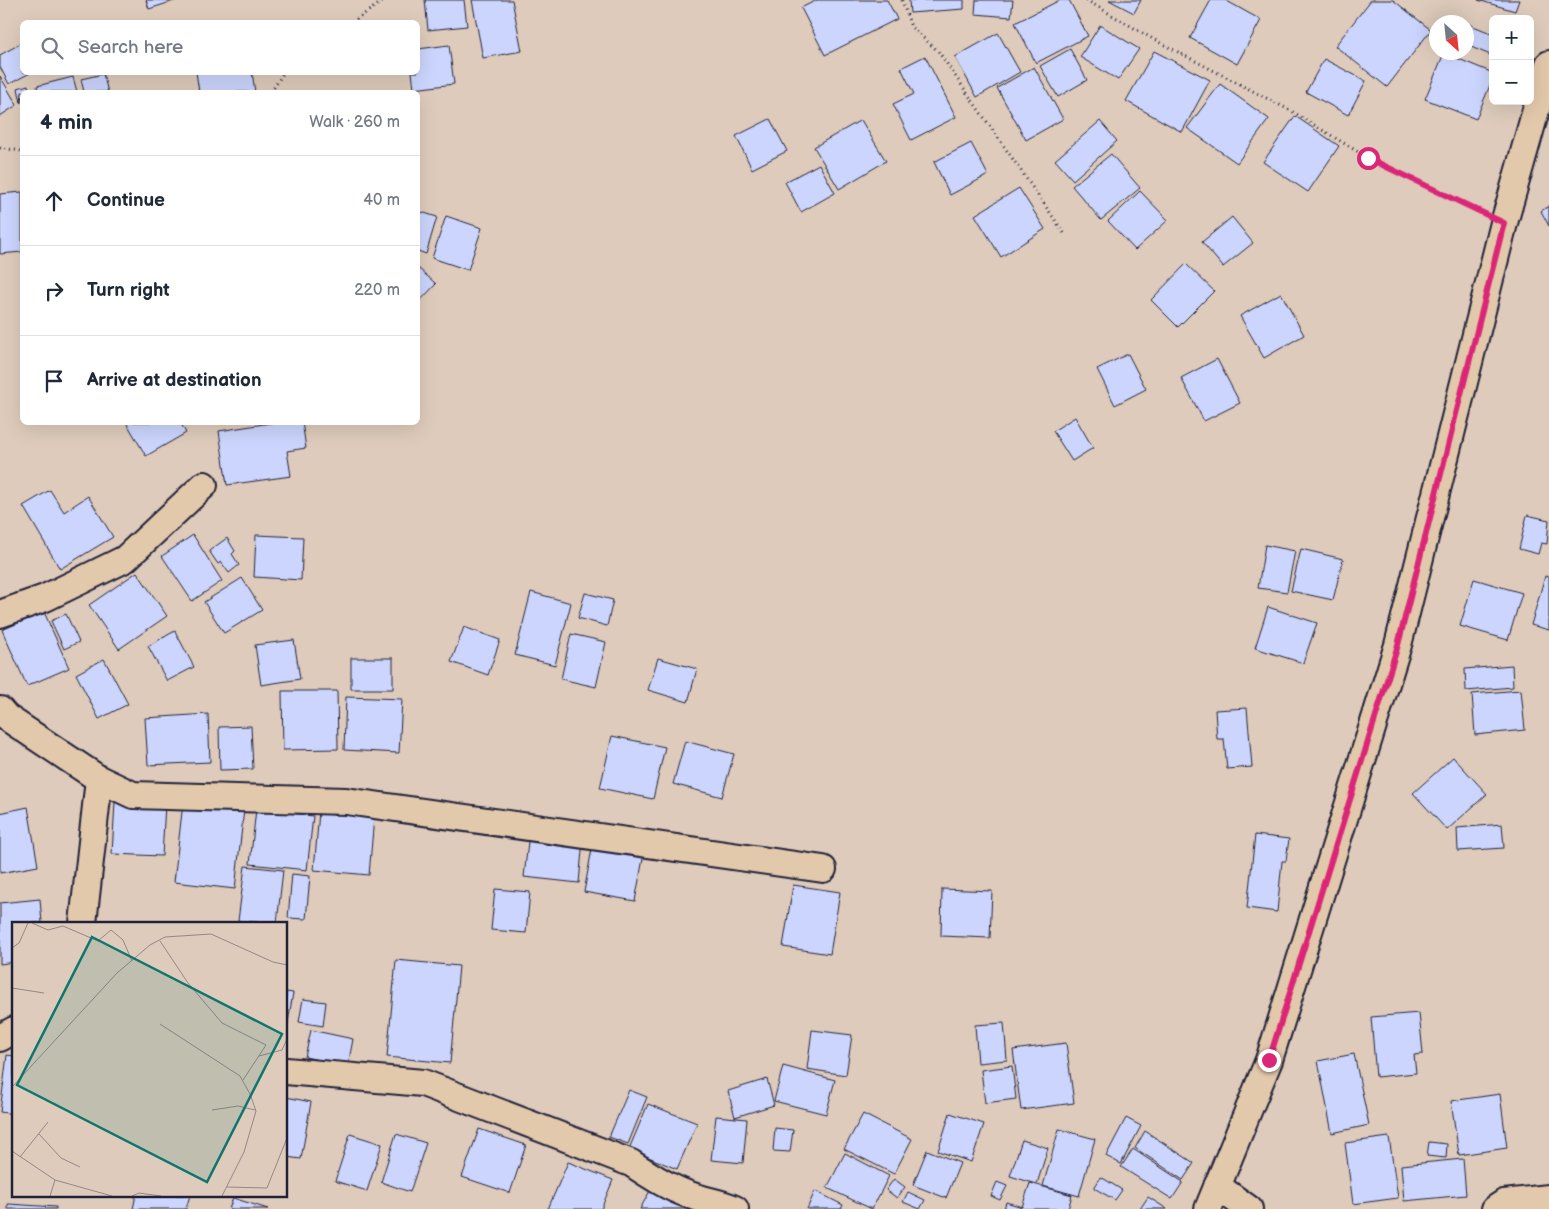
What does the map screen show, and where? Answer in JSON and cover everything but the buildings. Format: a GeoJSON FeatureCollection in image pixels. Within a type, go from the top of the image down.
{"type":"FeatureCollection","features":[{"type":"Feature","properties":{"kind":"street"},"geometry":{"type":"LineString","coordinates":[[1249,1209],[1213,1198],[1269,1060],[1398,645],[1504,223],[1549,64]]}},
{"type":"Feature","properties":{"kind":"street"},"geometry":{"type":"LineString","coordinates":[[0,614],[45,598],[125,559],[204,485]]}},
{"type":"Feature","properties":{"kind":"street"},"geometry":{"type":"LineString","coordinates":[[0,710],[6,717],[98,778],[133,795],[346,801],[823,869]]}},
{"type":"Feature","properties":{"kind":"street"},"geometry":{"type":"LineString","coordinates":[[83,922],[98,778]]}},
{"type":"Feature","properties":{"kind":"street"},"geometry":{"type":"LineString","coordinates":[[0,1038],[12,1031]]}},
{"type":"Feature","properties":{"kind":"street"},"geometry":{"type":"LineString","coordinates":[[288,1071],[423,1083],[631,1163],[657,1180],[690,1195],[721,1202],[735,1209]]}},
{"type":"Feature","properties":{"kind":"street"},"geometry":{"type":"LineString","coordinates":[[1495,1209],[1504,1203],[1549,1198]]}},
{"type":"Feature","properties":{"kind":"path"},"geometry":{"type":"LineString","coordinates":[[355,20],[385,0]]}},
{"type":"Feature","properties":{"kind":"path"},"geometry":{"type":"LineString","coordinates":[[902,0],[910,27],[938,51],[1064,233]]}},
{"type":"Feature","properties":{"kind":"path"},"geometry":{"type":"LineString","coordinates":[[1086,0],[1153,39],[1293,112],[1368,158],[1504,223]]}},
{"type":"Feature","properties":{"kind":"path"},"geometry":{"type":"LineString","coordinates":[[272,90],[282,75]]}},
{"type":"Feature","properties":{"kind":"path"},"geometry":{"type":"LineString","coordinates":[[0,148],[20,152]]}},
{"type":"Feature","properties":{"kind":"route"},"geometry":{"type":"LineString","coordinates":[[1269,1060],[1398,645],[1504,223],[1368,158]]}}]}
